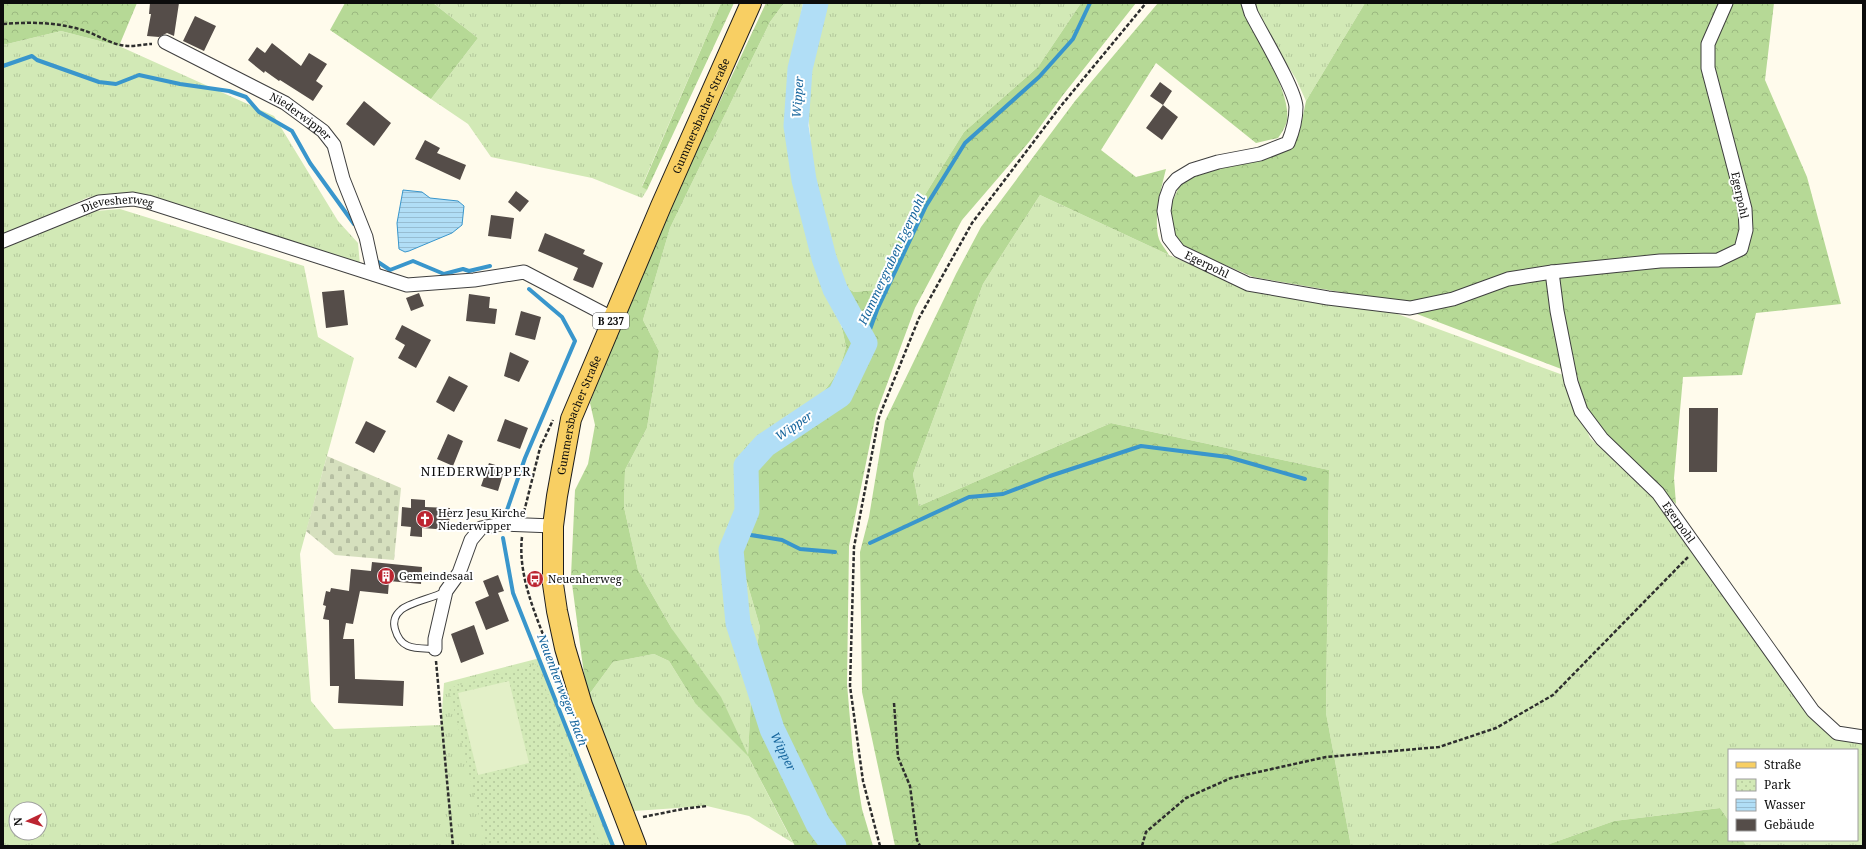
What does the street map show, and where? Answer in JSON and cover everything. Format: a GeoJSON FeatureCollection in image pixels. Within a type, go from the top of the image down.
{"type":"FeatureCollection","features":[{"type":"Feature","properties":{"kind":"main road","name":"Gummersbacher Straße"},"geometry":{"type":"LineString","coordinates":[[636,846],[582,706],[565,648],[557,610],[554,584],[553,526],[557,496],[571,419],[612,318],[751,3]]}},
{"type":"Feature","properties":{"kind":"street","name":"Egerpohl"},"geometry":{"type":"LineString","coordinates":[[1248,3],[1251,13],[1288,84],[1296,106],[1294,127],[1288,143],[1260,154],[1218,162],[1192,170],[1177,179],[1170,188],[1166,198],[1164,211],[1169,238],[1179,251],[1248,284],[1328,298],[1410,308],[1454,299],[1508,279],[1552,272],[1660,261],[1718,260],[1741,249],[1746,230],[1745,209],[1708,68],[1708,44],[1726,3]]}},
{"type":"Feature","properties":{"kind":"street","name":"Niederwipper"},"geometry":{"type":"LineString","coordinates":[[165,42],[250,83],[285,103],[323,131],[334,146],[343,179],[366,237],[374,274]]}},
{"type":"Feature","properties":{"kind":"street","name":"Dievesherweg"},"geometry":{"type":"LineString","coordinates":[[3,241],[84,206],[99,202],[133,199],[148,202],[234,231],[374,274]]}},
{"type":"Feature","properties":{"kind":"street"},"geometry":{"type":"LineString","coordinates":[[374,274],[407,285],[474,280],[524,272],[612,318]]}},
{"type":"Feature","properties":{"kind":"street","name":"Egerpohl"},"geometry":{"type":"LineString","coordinates":[[1552,272],[1556,311],[1571,382],[1581,411],[1602,439],[1658,493],[1813,711],[1837,733],[1863,737]]}},
{"type":"Feature","properties":{"kind":"street"},"geometry":{"type":"LineString","coordinates":[[435,649],[435,639],[446,591],[459,573],[471,540],[481,528],[501,524],[553,526]]}},
{"type":"Feature","properties":{"kind":"lane"},"geometry":{"type":"LineString","coordinates":[[435,649],[405,645],[398,639],[394,626],[395,617],[401,609],[408,605],[434,598],[446,591]]}},
{"type":"Feature","properties":{"kind":"path"},"geometry":{"type":"LineString","coordinates":[[880,846],[863,781],[850,686],[854,547],[879,417],[919,318],[972,223],[1060,107],[1146,3]]}},
{"type":"Feature","properties":{"kind":"path"},"geometry":{"type":"LineString","coordinates":[[3,24],[34,22],[57,24],[80,29],[115,43],[130,46],[165,42]]}},
{"type":"Feature","properties":{"kind":"path"},"geometry":{"type":"LineString","coordinates":[[546,643],[530,598],[520,550],[524,510],[540,448],[554,417]]}},
{"type":"Feature","properties":{"kind":"path"},"geometry":{"type":"LineString","coordinates":[[1142,846],[1146,832],[1186,798],[1231,778],[1326,757],[1439,747],[1496,728],[1553,695],[1698,548]]}},
{"type":"Feature","properties":{"kind":"path"},"geometry":{"type":"LineString","coordinates":[[435,649],[453,846]]}},
{"type":"Feature","properties":{"kind":"path"},"geometry":{"type":"LineString","coordinates":[[894,703],[898,757],[910,786],[917,840],[920,846]]}},
{"type":"Feature","properties":{"kind":"path"},"geometry":{"type":"LineString","coordinates":[[627,821],[683,808],[707,806]]}},
{"type":"Feature","properties":{"kind":"green space"},"geometry":{"type":"Polygon","coordinates":[[[3,3],[137,3],[119,46],[61,31],[3,45],[3,3]]]}},
{"type":"Feature","properties":{"kind":"green space"},"geometry":{"type":"Polygon","coordinates":[[[345,3],[433,3],[478,38],[431,99],[330,30],[345,3]]]}},
{"type":"Feature","properties":{"kind":"green space"},"geometry":{"type":"Polygon","coordinates":[[[433,3],[721,3],[642,186],[647,190],[642,198],[592,178],[491,157],[468,124],[431,99],[478,38],[433,3]]]}},
{"type":"Feature","properties":{"kind":"green space"},"geometry":{"type":"Polygon","coordinates":[[[721,3],[734,3],[647,190],[642,187],[721,3]]]}},
{"type":"Feature","properties":{"kind":"green space"},"geometry":{"type":"Polygon","coordinates":[[[766,3],[784,3],[770,22],[670,228],[643,320],[659,351],[647,428],[625,470],[624,507],[638,570],[672,629],[721,697],[748,755],[752,680],[760,627],[733,534],[744,448],[822,394],[839,371],[846,347],[842,328],[857,313],[839,283],[854,292],[875,290],[905,227],[964,132],[1038,67],[1081,3],[1136,3],[1063,95],[1029,142],[962,220],[915,308],[876,414],[849,546],[847,684],[853,754],[862,809],[873,846],[795,846],[748,756],[695,703],[669,661],[654,654],[613,662],[588,696],[571,576],[575,490],[588,464],[595,425],[590,403],[619,324],[668,212],[766,3]]]}},
{"type":"Feature","properties":{"kind":"green space"},"geometry":{"type":"Polygon","coordinates":[[[784,3],[803,3],[791,67],[790,134],[799,193],[828,290],[842,328],[846,347],[839,371],[822,394],[744,448],[733,534],[760,627],[752,680],[748,756],[793,843],[749,816],[707,806],[634,811],[588,696],[613,662],[654,654],[669,661],[695,703],[672,629],[638,570],[624,507],[625,470],[647,428],[659,351],[643,320],[670,228],[770,22],[784,3]]]}},
{"type":"Feature","properties":{"kind":"green space"},"geometry":{"type":"Polygon","coordinates":[[[826,3],[1081,3],[1038,67],[964,132],[905,227],[875,290],[854,292],[839,283],[814,183],[808,111],[810,60],[826,3]]]}},
{"type":"Feature","properties":{"kind":"green space"},"geometry":{"type":"Polygon","coordinates":[[[1158,3],[1243,3],[1245,15],[1266,53],[1280,85],[1285,100],[1287,113],[1286,124],[1278,138],[1256,143],[1156,63],[1101,150],[1136,177],[1166,169],[1158,204],[1157,232],[1162,245],[1169,255],[1040,195],[983,284],[913,474],[919,506],[1111,423],[1329,470],[1326,713],[1351,846],[895,846],[862,692],[860,552],[869,517],[885,421],[956,274],[981,227],[1075,101],[1158,3]]]}},
{"type":"Feature","properties":{"kind":"green space"},"geometry":{"type":"Polygon","coordinates":[[[1253,3],[1365,3],[1306,101],[1296,79],[1254,11],[1253,3]]]}},
{"type":"Feature","properties":{"kind":"green space"},"geometry":{"type":"Polygon","coordinates":[[[1365,3],[1774,3],[1765,80],[1807,177],[1841,304],[1756,313],[1742,375],[1683,377],[1674,478],[1676,504],[1605,436],[1584,404],[1577,375],[1375,298],[1253,277],[1183,247],[1170,228],[1168,211],[1180,185],[1190,175],[1221,166],[1259,161],[1292,148],[1300,130],[1306,101],[1365,3]]]}},
{"type":"Feature","properties":{"kind":"green space"},"geometry":{"type":"Polygon","coordinates":[[[61,31],[119,46],[274,116],[338,221],[358,243],[360,265],[307,246],[130,193],[89,197],[3,235],[3,45],[61,31]]]}},
{"type":"Feature","properties":{"kind":"green space"},"geometry":{"type":"Polygon","coordinates":[[[1040,195],[1169,255],[1246,288],[1373,305],[1563,375],[1590,438],[1654,499],[1820,727],[1838,740],[1863,742],[1863,846],[1747,846],[1743,841],[1858,841],[1858,749],[1728,749],[1728,820],[1720,808],[1614,821],[1544,846],[1351,846],[1326,713],[1329,470],[1111,423],[919,506],[913,474],[983,284],[1040,195]]]}},
{"type":"Feature","properties":{"kind":"green space"},"geometry":{"type":"Polygon","coordinates":[[[120,209],[304,266],[318,337],[354,358],[300,554],[311,701],[334,729],[441,725],[444,683],[540,658],[615,846],[3,846],[3,246],[84,212],[120,209]]]}},
{"type":"Feature","properties":{"kind":"green space"},"geometry":{"type":"Polygon","coordinates":[[[327,456],[401,488],[394,560],[335,555],[306,531],[327,456]]]}},
{"type":"Feature","properties":{"kind":"green space"},"geometry":{"type":"Polygon","coordinates":[[[537,664],[601,846],[486,846],[449,688],[537,664]]]}},
{"type":"Feature","properties":{"kind":"green space"},"geometry":{"type":"Polygon","coordinates":[[[509,681],[529,763],[478,775],[458,693],[509,681]]]}},
{"type":"Feature","properties":{"kind":"green space"},"geometry":{"type":"Polygon","coordinates":[[[1720,808],[1728,820],[1728,841],[1743,841],[1747,846],[1544,846],[1614,821],[1720,808]]]}},
{"type":"Feature","properties":{"kind":"water"},"geometry":{"type":"Polygon","coordinates":[[[403,190],[422,192],[430,198],[458,201],[464,206],[462,225],[452,233],[409,251],[405,252],[399,249],[397,223],[403,190]]]}},
{"type":"Feature","properties":{"kind":"building"},"geometry":{"type":"Polygon","coordinates":[[[150,3],[179,3],[174,36],[167,33],[159,37],[147,36],[151,14],[149,14],[150,3]]]}},
{"type":"Feature","properties":{"kind":"building"},"geometry":{"type":"Polygon","coordinates":[[[195,16],[216,26],[204,51],[183,41],[195,16]]]}},
{"type":"Feature","properties":{"kind":"building"},"geometry":{"type":"Polygon","coordinates":[[[272,43],[301,66],[309,53],[327,64],[316,81],[323,86],[313,101],[265,71],[264,73],[248,60],[257,47],[265,53],[272,43]]]}},
{"type":"Feature","properties":{"kind":"building"},"geometry":{"type":"Polygon","coordinates":[[[1160,82],[1172,91],[1163,105],[1150,96],[1160,82]]]}},
{"type":"Feature","properties":{"kind":"building"},"geometry":{"type":"Polygon","coordinates":[[[364,101],[391,123],[374,146],[346,124],[364,101]]]}},
{"type":"Feature","properties":{"kind":"building"},"geometry":{"type":"Polygon","coordinates":[[[1163,105],[1178,117],[1162,140],[1146,128],[1163,105]]]}},
{"type":"Feature","properties":{"kind":"building"},"geometry":{"type":"Polygon","coordinates":[[[425,140],[440,148],[437,153],[466,165],[460,180],[415,159],[425,140]]]}},
{"type":"Feature","properties":{"kind":"building"},"geometry":{"type":"Polygon","coordinates":[[[516,191],[529,201],[520,212],[508,202],[516,191]]]}},
{"type":"Feature","properties":{"kind":"building"},"geometry":{"type":"Polygon","coordinates":[[[491,215],[514,218],[511,239],[488,236],[491,215]]]}},
{"type":"Feature","properties":{"kind":"building"},"geometry":{"type":"Polygon","coordinates":[[[545,233],[585,250],[583,254],[603,263],[593,288],[573,280],[578,268],[538,251],[545,233]]]}},
{"type":"Feature","properties":{"kind":"building"},"geometry":{"type":"Polygon","coordinates":[[[344,290],[348,325],[326,328],[322,292],[344,290]]]}},
{"type":"Feature","properties":{"kind":"building"},"geometry":{"type":"Polygon","coordinates":[[[419,293],[424,306],[411,311],[406,298],[419,293]]]}},
{"type":"Feature","properties":{"kind":"building"},"geometry":{"type":"Polygon","coordinates":[[[469,294],[490,297],[489,308],[497,309],[495,324],[466,321],[469,294]]]}},
{"type":"Feature","properties":{"kind":"building"},"geometry":{"type":"Polygon","coordinates":[[[521,311],[541,317],[535,340],[515,335],[521,311]]]}},
{"type":"Feature","properties":{"kind":"building"},"geometry":{"type":"Polygon","coordinates":[[[402,325],[431,340],[416,368],[398,358],[405,345],[395,339],[402,325]]]}},
{"type":"Feature","properties":{"kind":"building"},"geometry":{"type":"Polygon","coordinates":[[[510,352],[529,361],[519,382],[504,376],[510,352]]]}},
{"type":"Feature","properties":{"kind":"building"},"geometry":{"type":"Polygon","coordinates":[[[449,376],[468,386],[454,412],[436,402],[449,376]]]}},
{"type":"Feature","properties":{"kind":"building"},"geometry":{"type":"Polygon","coordinates":[[[1689,408],[1718,408],[1717,472],[1689,472],[1689,408]]]}},
{"type":"Feature","properties":{"kind":"building"},"geometry":{"type":"Polygon","coordinates":[[[505,419],[528,428],[520,449],[497,441],[505,419]]]}},
{"type":"Feature","properties":{"kind":"building"},"geometry":{"type":"Polygon","coordinates":[[[366,421],[386,431],[374,453],[355,443],[366,421]]]}},
{"type":"Feature","properties":{"kind":"building"},"geometry":{"type":"Polygon","coordinates":[[[448,434],[463,441],[453,466],[437,459],[448,434]]]}},
{"type":"Feature","properties":{"kind":"building"},"geometry":{"type":"Polygon","coordinates":[[[489,463],[505,468],[498,491],[481,486],[489,463]]]}},
{"type":"Feature","properties":{"kind":"building","name":"Herz Jesu Kirche Niederwipper"},"geometry":{"type":"Polygon","coordinates":[[[411,499],[425,500],[425,507],[450,508],[449,530],[422,528],[422,537],[410,536],[411,527],[401,526],[402,507],[411,508],[411,499]]]}},
{"type":"Feature","properties":{"kind":"building"},"geometry":{"type":"Polygon","coordinates":[[[372,562],[422,567],[421,584],[389,581],[388,594],[360,591],[353,624],[346,623],[343,639],[354,639],[355,679],[404,681],[403,706],[338,703],[339,686],[330,686],[329,620],[323,619],[326,606],[323,605],[326,591],[330,592],[331,588],[349,591],[351,569],[371,571],[372,562]]]}},
{"type":"Feature","properties":{"kind":"building"},"geometry":{"type":"Polygon","coordinates":[[[498,575],[504,591],[498,593],[509,621],[486,630],[475,602],[489,596],[483,581],[498,575]]]}},
{"type":"Feature","properties":{"kind":"building"},"geometry":{"type":"Polygon","coordinates":[[[474,625],[484,654],[461,663],[451,634],[474,625]]]}},
{"type":"Feature","properties":{"kind":"waterway","name":"Wipper"},"geometry":{"type":"LineString","coordinates":[[816,3],[800,69],[796,126],[804,180],[824,258],[835,289],[865,343],[840,395],[765,445],[746,466],[747,511],[731,550],[738,623],[772,729],[818,824],[834,846]]}},
{"type":"Feature","properties":{"kind":"waterway","name":"Hammergraben Egerpohl"},"geometry":{"type":"LineString","coordinates":[[865,343],[877,310],[926,206],[965,143],[1039,77],[1073,39],[1090,3]]}},
{"type":"Feature","properties":{"kind":"waterway","name":"Neuenherweger Bach"},"geometry":{"type":"LineString","coordinates":[[3,66],[32,56],[37,60],[99,82],[116,84],[139,75],[180,84],[229,91],[246,97],[259,112],[292,131],[310,163],[354,224]]}},
{"type":"Feature","properties":{"kind":"waterway","name":"Neuenherweger Bach"},"geometry":{"type":"LineString","coordinates":[[378,262],[390,270],[413,261],[444,274],[463,269],[469,271],[490,266]]}},
{"type":"Feature","properties":{"kind":"waterway","name":"Neuenherweger Bach"},"geometry":{"type":"LineString","coordinates":[[506,513],[525,458],[575,341],[562,317],[529,289]]}},
{"type":"Feature","properties":{"kind":"waterway"},"geometry":{"type":"LineString","coordinates":[[870,543],[969,497],[1003,494],[1050,476],[1141,446],[1228,457],[1305,479]]}},
{"type":"Feature","properties":{"kind":"waterway"},"geometry":{"type":"LineString","coordinates":[[738,533],[782,540],[800,549],[835,552]]}},
{"type":"Feature","properties":{"kind":"waterway","name":"Neuenherweger Bach"},"geometry":{"type":"LineString","coordinates":[[503,538],[513,593],[613,846]]}},
{"type":"Feature","properties":{"kind":"place","name":"Herz Jesu Kirche Niederwipper"},"geometry":{"type":"Point","coordinates":[425,519]}},
{"type":"Feature","properties":{"kind":"place","name":"Gemeindesaal"},"geometry":{"type":"Point","coordinates":[386,576]}},
{"type":"Feature","properties":{"kind":"place","name":"Neuenherweg"},"geometry":{"type":"Point","coordinates":[535,579]}},
{"type":"Feature","properties":{"kind":"district","name":"NIEDERWIPPER"},"geometry":{"type":"Point","coordinates":[476,471]}}]}
